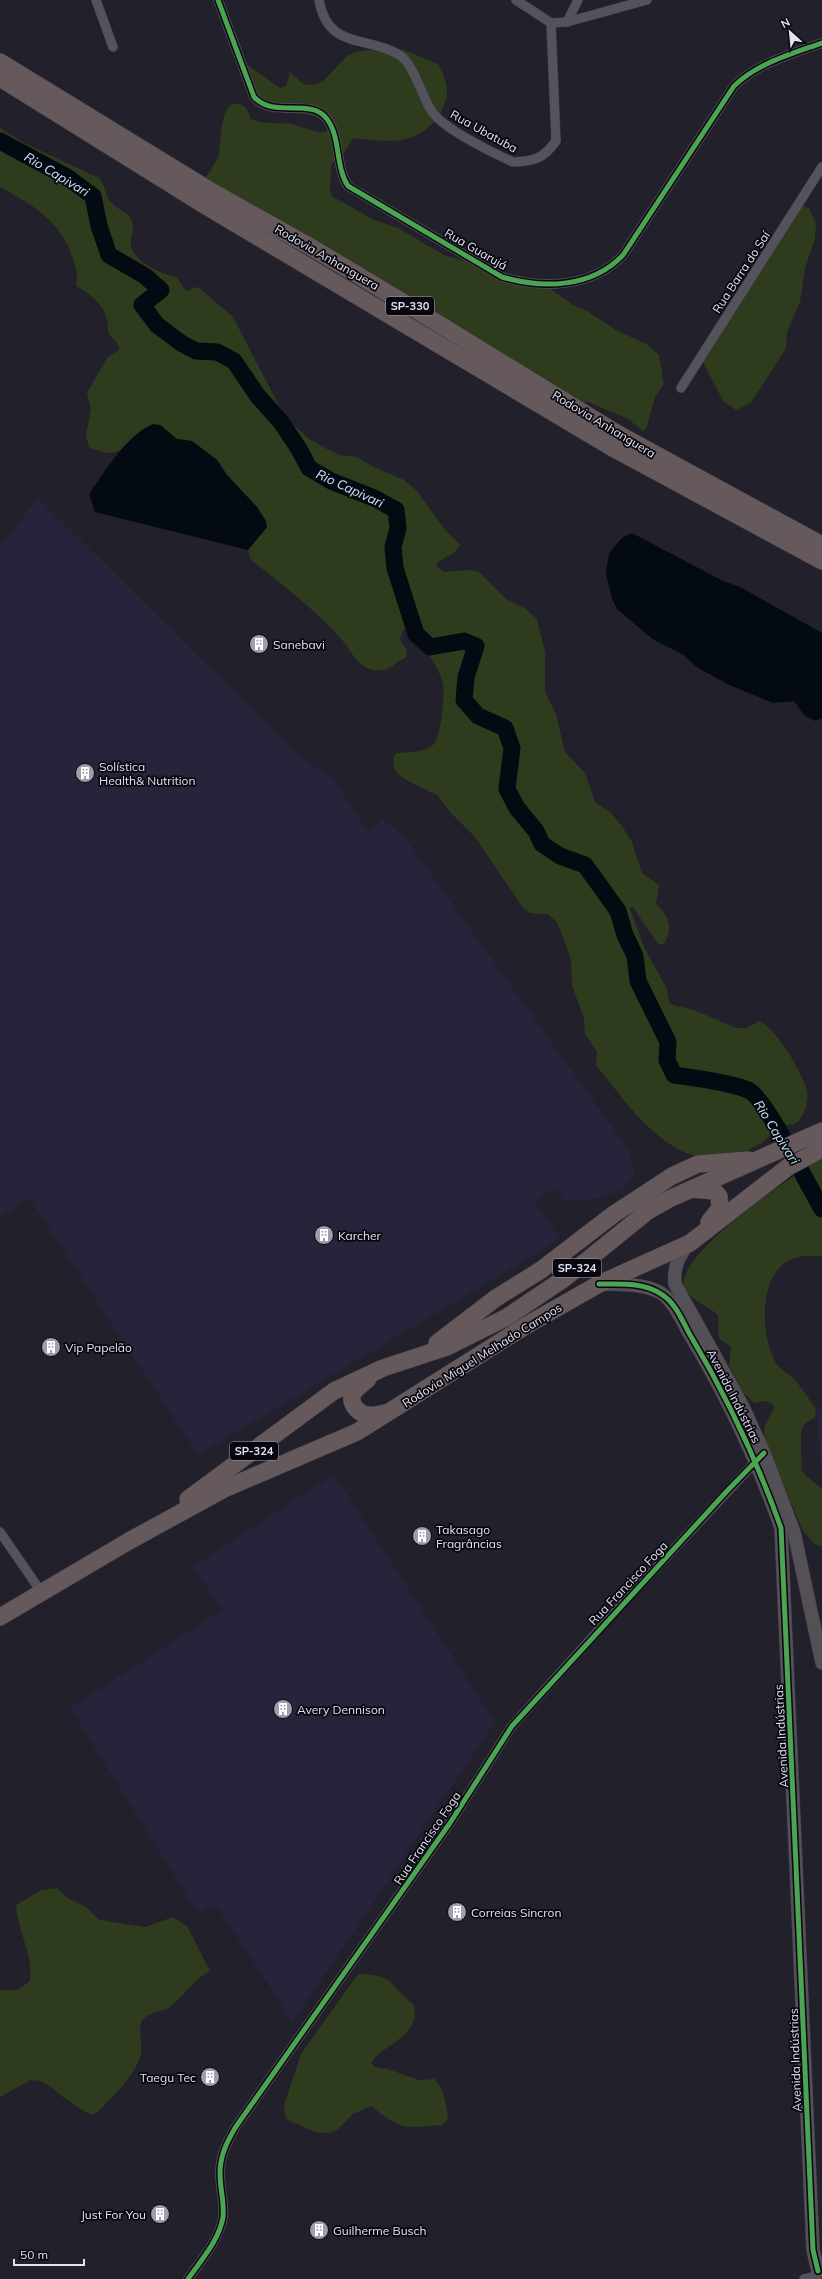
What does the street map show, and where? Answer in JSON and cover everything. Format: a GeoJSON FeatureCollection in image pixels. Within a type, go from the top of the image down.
{"type":"FeatureCollection","features":[{"type":"Feature","properties":{"kind":"highway","name":"Rodovia Anhanguera"},"geometry":{"type":"LineString","coordinates":[[0,62],[209,190],[409,306],[618,434],[822,545]]}},
{"type":"Feature","properties":{"kind":"highway","name":"Rodovia Anhanguera"},"geometry":{"type":"LineString","coordinates":[[0,78],[206,206],[604,443],[822,561]]}},
{"type":"Feature","properties":{"kind":"highway","name":"Rodovia Miguel Melhado Campos"},"geometry":{"type":"LineString","coordinates":[[129,1541],[243,1460],[314,1404],[352,1381],[382,1368],[418,1358],[447,1346],[507,1317],[564,1278],[648,1212],[689,1189],[760,1158],[820,1141]]}},
{"type":"Feature","properties":{"kind":"highway","name":"Rodovia Miguel Melhado Campos"},"geometry":{"type":"LineString","coordinates":[[0,1617],[129,1541],[257,1474],[358,1432],[527,1325],[599,1284],[690,1243],[820,1141]]}},
{"type":"Feature","properties":{"kind":"highway"},"geometry":{"type":"LineString","coordinates":[[418,1358],[496,1298],[541,1270],[614,1214],[672,1176],[698,1164],[760,1158]]}},
{"type":"Feature","properties":{"kind":"highway"},"geometry":{"type":"LineString","coordinates":[[689,1189],[714,1191],[719,1196],[720,1204],[718,1212],[690,1243]]}},
{"type":"Feature","properties":{"kind":"highway"},"geometry":{"type":"LineString","coordinates":[[382,1368],[354,1390],[352,1398],[356,1409],[366,1415],[388,1412]]}},
{"type":"Feature","properties":{"kind":"highway"},"geometry":{"type":"LineString","coordinates":[[0,1609],[26,1602]]}},
{"type":"Feature","properties":{"kind":"street"},"geometry":{"type":"LineString","coordinates":[[96,0],[113,47]]}},
{"type":"Feature","properties":{"kind":"street","name":"Rua Guarujá"},"geometry":{"type":"LineString","coordinates":[[218,0],[254,97],[260,104],[270,107],[312,109],[320,112],[327,118],[335,138],[342,175],[348,186],[502,277],[523,283],[545,285],[588,278],[614,264],[623,255],[734,86],[745,75],[760,66],[822,43]]}},
{"type":"Feature","properties":{"kind":"street","name":"Rua Ubatuba"},"geometry":{"type":"LineString","coordinates":[[320,0],[326,22],[334,31],[349,40],[388,50],[399,55],[408,64],[427,104],[445,124],[513,162],[526,162],[544,156],[556,141],[551,23]]}},
{"type":"Feature","properties":{"kind":"street"},"geometry":{"type":"LineString","coordinates":[[516,0],[551,23],[567,22],[647,0]]}},
{"type":"Feature","properties":{"kind":"street"},"geometry":{"type":"LineString","coordinates":[[567,22],[578,0]]}},
{"type":"Feature","properties":{"kind":"street","name":"Rua Barra do Saí"},"geometry":{"type":"LineString","coordinates":[[681,388],[822,168]]}},
{"type":"Feature","properties":{"kind":"street","name":"Avenida Indústrias"},"geometry":{"type":"LineString","coordinates":[[690,1243],[677,1260],[673,1272],[674,1284],[743,1407],[760,1457],[781,1528],[815,2274]]}},
{"type":"Feature","properties":{"kind":"street","name":"Avenida Indústrias"},"geometry":{"type":"LineString","coordinates":[[599,1284],[648,1287],[667,1298],[701,1352],[760,1457],[794,1532],[822,1663]]}},
{"type":"Feature","properties":{"kind":"street","name":"Rua Francisco Foga"},"geometry":{"type":"LineString","coordinates":[[188,2279],[213,2243],[220,2229],[223,2201],[220,2163],[225,2146],[235,2128],[450,1823],[512,1726],[642,1582],[760,1457]]}},
{"type":"Feature","properties":{"kind":"street"},"geometry":{"type":"LineString","coordinates":[[0,1532],[42,1593]]}},
{"type":"Feature","properties":{"kind":"shaded area"},"geometry":{"type":"Polygon","coordinates":[[[153,424],[160,425],[177,439],[192,441],[217,460],[227,475],[257,507],[266,521],[267,527],[248,550],[95,512],[89,494],[117,455],[133,437],[153,424]]]}},
{"type":"Feature","properties":{"kind":"shaded area"},"geometry":{"type":"Polygon","coordinates":[[[38,498],[300,756],[334,779],[368,832],[383,820],[404,836],[630,1152],[635,1173],[624,1188],[602,1198],[565,1202],[556,1188],[534,1201],[561,1239],[198,1455],[29,1198],[0,1218],[0,547],[38,498]]]}},
{"type":"Feature","properties":{"kind":"shaded area"},"geometry":{"type":"Polygon","coordinates":[[[632,533],[723,581],[740,587],[822,633],[822,718],[816,721],[805,716],[794,701],[773,703],[729,685],[695,666],[684,655],[654,640],[617,609],[612,599],[606,574],[609,553],[622,538],[632,533]]]}},
{"type":"Feature","properties":{"kind":"shaded area"},"geometry":{"type":"Polygon","coordinates":[[[822,1408],[822,1479],[816,1409],[822,1408]]]}},
{"type":"Feature","properties":{"kind":"shaded area"},"geometry":{"type":"Polygon","coordinates":[[[334,1474],[495,1722],[293,2022],[215,1904],[198,1913],[70,1708],[222,1610],[193,1567],[334,1474]]]}},
{"type":"Feature","properties":{"kind":"green space"},"geometry":{"type":"Polygon","coordinates":[[[388,49],[404,50],[438,64],[443,74],[447,93],[442,110],[438,117],[425,130],[418,135],[409,138],[389,141],[353,138],[345,152],[334,161],[331,168],[330,190],[332,196],[372,219],[398,228],[444,255],[478,265],[500,277],[548,287],[573,305],[587,311],[616,330],[648,345],[659,355],[664,384],[655,397],[646,429],[643,431],[628,419],[588,402],[581,403],[205,179],[218,157],[225,113],[229,107],[235,104],[245,107],[251,119],[256,121],[291,124],[318,132],[327,131],[330,127],[324,120],[316,116],[278,111],[261,103],[254,90],[245,63],[280,88],[286,86],[290,72],[303,84],[313,85],[323,81],[347,56],[358,51],[388,49]]]}},
{"type":"Feature","properties":{"kind":"green space"},"geometry":{"type":"Polygon","coordinates":[[[0,128],[26,144],[99,178],[103,183],[109,200],[128,215],[132,221],[133,227],[131,245],[137,257],[150,267],[164,274],[177,277],[185,290],[189,291],[194,287],[199,288],[233,317],[285,417],[308,438],[327,449],[340,455],[357,457],[372,466],[404,480],[416,490],[446,531],[461,545],[455,552],[438,562],[437,567],[444,572],[469,570],[479,572],[506,599],[526,609],[537,619],[545,652],[545,692],[556,714],[565,752],[585,773],[595,802],[611,813],[622,826],[632,842],[642,873],[659,885],[656,904],[664,913],[669,922],[669,933],[664,944],[658,944],[632,906],[630,909],[644,947],[667,989],[669,1002],[673,1005],[694,1010],[736,1028],[746,1028],[759,1021],[766,1025],[788,1051],[807,1090],[808,1095],[806,1107],[801,1118],[797,1122],[792,1125],[784,1124],[768,1109],[771,1130],[768,1138],[764,1141],[750,1149],[725,1157],[702,1157],[681,1150],[661,1138],[643,1121],[626,1103],[596,1065],[597,1052],[585,1034],[584,1018],[572,986],[571,959],[557,922],[547,914],[530,913],[523,908],[475,837],[450,812],[437,795],[406,780],[398,774],[394,768],[393,758],[396,753],[416,752],[431,747],[434,744],[439,732],[443,705],[443,684],[438,670],[422,645],[404,628],[400,639],[407,651],[406,658],[383,670],[370,669],[361,664],[341,639],[309,607],[251,560],[248,550],[267,527],[257,507],[227,475],[217,460],[192,441],[177,439],[160,425],[145,428],[116,452],[109,453],[89,447],[86,435],[91,409],[87,393],[107,358],[119,350],[118,344],[108,333],[106,317],[100,305],[89,294],[76,286],[77,274],[75,264],[60,232],[43,214],[23,200],[0,187],[0,128]]]}},
{"type":"Feature","properties":{"kind":"green space"},"geometry":{"type":"Polygon","coordinates":[[[794,203],[809,208],[816,223],[815,239],[805,268],[800,302],[787,332],[786,348],[751,403],[736,410],[723,401],[701,358],[794,203]]]}},
{"type":"Feature","properties":{"kind":"green space"},"geometry":{"type":"Polygon","coordinates":[[[822,1159],[822,1256],[798,1257],[783,1265],[774,1276],[768,1289],[765,1304],[765,1321],[767,1336],[776,1363],[794,1379],[816,1409],[815,1418],[806,1423],[802,1428],[801,1469],[805,1475],[822,1489],[822,1547],[814,1544],[803,1531],[767,1447],[764,1436],[765,1425],[775,1406],[766,1401],[754,1403],[740,1389],[729,1365],[731,1346],[725,1343],[718,1334],[718,1315],[694,1299],[686,1291],[684,1286],[687,1272],[698,1255],[717,1235],[764,1197],[822,1159]]]}},
{"type":"Feature","properties":{"kind":"green space"},"geometry":{"type":"Polygon","coordinates":[[[57,1888],[69,1899],[86,1907],[99,1920],[145,1927],[173,1917],[187,1926],[210,1971],[199,1978],[168,2008],[149,2015],[143,2019],[140,2026],[141,2054],[134,2071],[110,2100],[97,2113],[91,2115],[69,2101],[50,2086],[37,2080],[31,2080],[0,2097],[0,1990],[18,1990],[30,1981],[29,1961],[19,1925],[16,1905],[41,1890],[57,1888]]]}},
{"type":"Feature","properties":{"kind":"green space"},"geometry":{"type":"Polygon","coordinates":[[[358,1974],[380,1976],[386,1979],[391,1982],[414,2005],[412,2025],[407,2032],[377,2056],[371,2063],[375,2067],[388,2069],[419,2080],[435,2079],[443,2093],[447,2108],[448,2119],[442,2125],[419,2127],[404,2126],[390,2120],[371,2106],[353,2114],[338,2129],[329,2133],[315,2132],[286,2119],[284,2105],[301,2054],[358,1974]]]}},
{"type":"Feature","properties":{"kind":"waterway","name":"Rio Capivari"},"geometry":{"type":"LineString","coordinates":[[0,141],[67,177],[93,196],[99,226],[109,255],[145,276],[161,290],[142,305],[157,325],[181,343],[196,351],[217,352],[234,361],[257,395],[281,422],[299,449],[309,468],[331,481],[374,498],[396,510],[398,528],[393,547],[395,568],[416,634],[430,647],[464,641],[476,646],[466,677],[464,700],[478,716],[505,728],[512,748],[507,789],[517,808],[536,831],[542,844],[560,856],[585,865],[618,911],[625,935],[635,956],[638,981],[668,1042],[667,1060],[674,1075],[740,1087],[748,1090],[756,1096],[775,1125],[822,1209]]}},
{"type":"Feature","properties":{"kind":"cycle path"},"geometry":{"type":"LineString","coordinates":[[218,0],[254,97],[262,103],[272,107],[312,109],[327,119],[334,135],[341,170],[348,186],[502,277],[534,283],[550,284],[582,280],[611,266],[623,255],[734,86],[743,78],[764,65],[822,43]]}},
{"type":"Feature","properties":{"kind":"cycle path"},"geometry":{"type":"LineString","coordinates":[[599,1284],[631,1284],[647,1287],[666,1297],[674,1306],[716,1380],[740,1428],[762,1478],[781,1528],[813,2250],[818,2271]]}},
{"type":"Feature","properties":{"kind":"cycle path"},"geometry":{"type":"LineString","coordinates":[[188,2279],[214,2242],[221,2226],[223,2217],[223,2203],[220,2169],[225,2148],[235,2128],[450,1823],[512,1726],[727,1491],[764,1453]]}},
{"type":"Feature","properties":{"kind":"place","name":"Sanebavi"},"geometry":{"type":"Point","coordinates":[259,644]}},
{"type":"Feature","properties":{"kind":"place","name":"Solística Health& Nutrition"},"geometry":{"type":"Point","coordinates":[85,773]}},
{"type":"Feature","properties":{"kind":"place","name":"Karcher"},"geometry":{"type":"Point","coordinates":[324,1235]}},
{"type":"Feature","properties":{"kind":"place","name":"Vip Papelão"},"geometry":{"type":"Point","coordinates":[51,1347]}},
{"type":"Feature","properties":{"kind":"place","name":"Takasago Fragrâncias"},"geometry":{"type":"Point","coordinates":[422,1536]}},
{"type":"Feature","properties":{"kind":"place","name":"Avery Dennison"},"geometry":{"type":"Point","coordinates":[283,1709]}},
{"type":"Feature","properties":{"kind":"place","name":"Correias Sincron"},"geometry":{"type":"Point","coordinates":[457,1912]}},
{"type":"Feature","properties":{"kind":"place","name":"Taegu Tec"},"geometry":{"type":"Point","coordinates":[210,2077]}},
{"type":"Feature","properties":{"kind":"place","name":"Just For You"},"geometry":{"type":"Point","coordinates":[160,2214]}},
{"type":"Feature","properties":{"kind":"place","name":"Guilherme Busch"},"geometry":{"type":"Point","coordinates":[319,2230]}}]}
